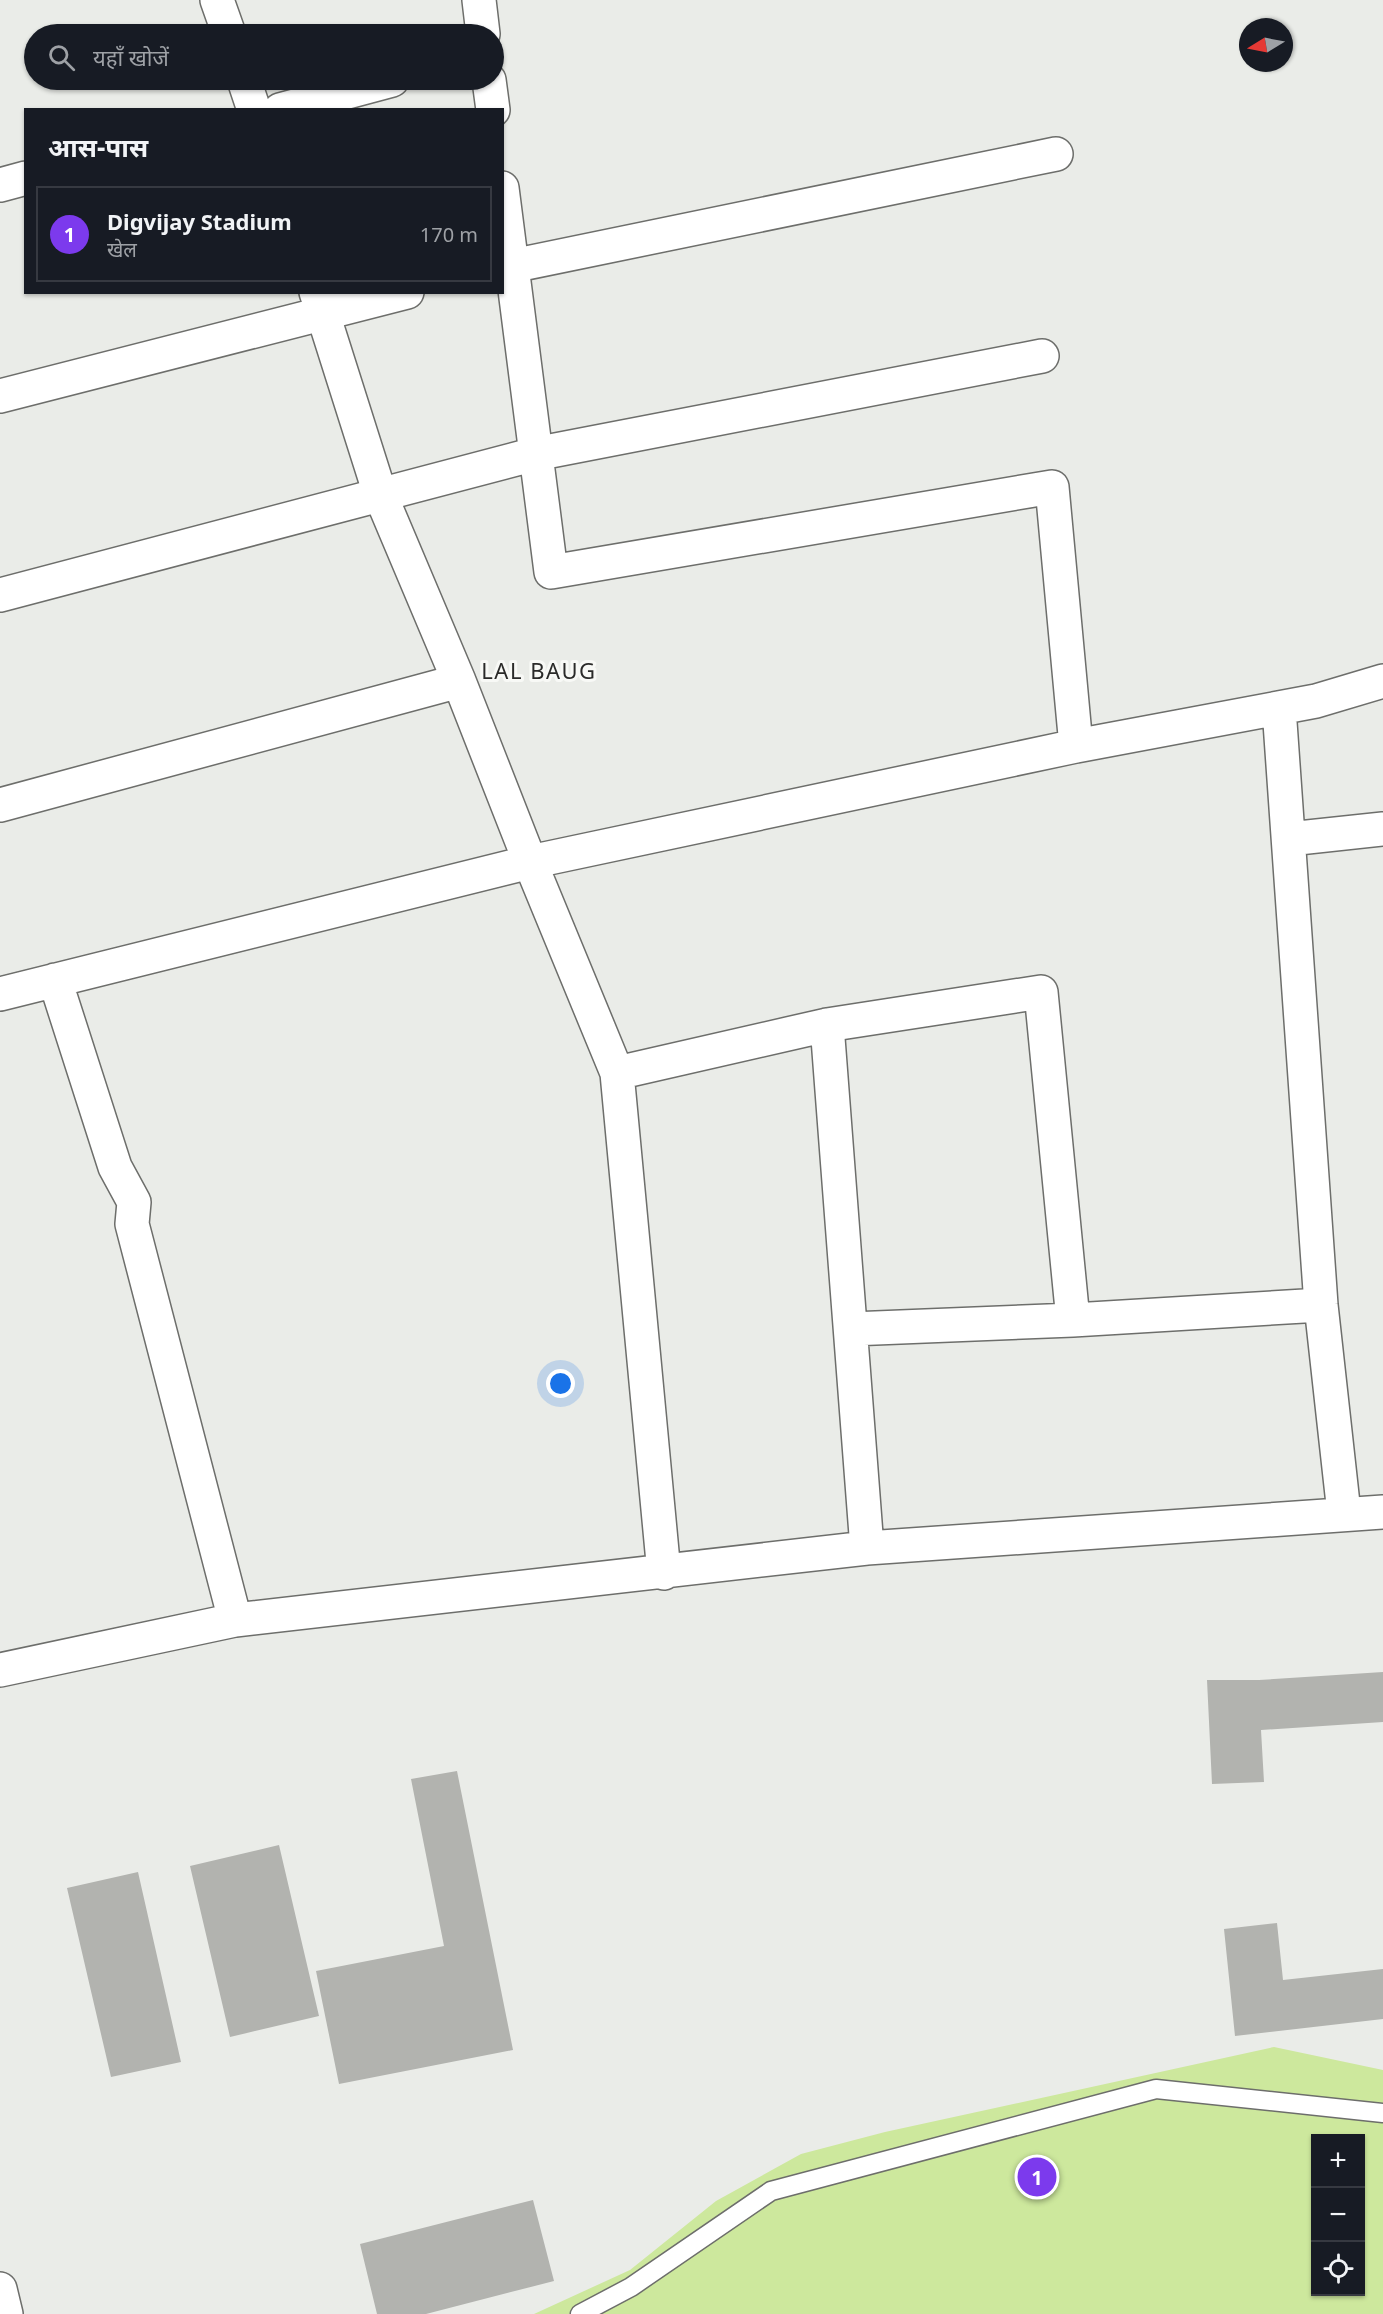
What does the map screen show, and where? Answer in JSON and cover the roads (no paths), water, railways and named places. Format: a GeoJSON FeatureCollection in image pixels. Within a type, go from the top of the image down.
{"type":"FeatureCollection","features":[{"type":"Feature","properties":{"kind":"street"},"geometry":{"type":"LineString","coordinates":[[217,0],[225,24]]}},
{"type":"Feature","properties":{"kind":"street"},"geometry":{"type":"LineString","coordinates":[[479,0],[482,24]]}},
{"type":"Feature","properties":{"kind":"street"},"geometry":{"type":"LineString","coordinates":[[247,90],[253,108]]}},
{"type":"Feature","properties":{"kind":"street"},"geometry":{"type":"LineString","coordinates":[[287,108],[355,90]]}},
{"type":"Feature","properties":{"kind":"street"},"geometry":{"type":"LineString","coordinates":[[490,90],[493,108]]}},
{"type":"Feature","properties":{"kind":"street"},"geometry":{"type":"LineString","coordinates":[[507,267],[1056,154]]}},
{"type":"Feature","properties":{"kind":"street"},"geometry":{"type":"LineString","coordinates":[[0,185],[24,179]]}},
{"type":"Feature","properties":{"kind":"street"},"geometry":{"type":"LineString","coordinates":[[504,220],[507,267],[536,454],[551,572],[1052,487],[1076,746]]}},
{"type":"Feature","properties":{"kind":"street"},"geometry":{"type":"LineString","coordinates":[[0,396],[320,303],[391,294]]}},
{"type":"Feature","properties":{"kind":"street"},"geometry":{"type":"LineString","coordinates":[[320,303],[381,494],[617,1073],[663,1573]]}},
{"type":"Feature","properties":{"kind":"street"},"geometry":{"type":"LineString","coordinates":[[0,595],[536,454],[1042,356]]}},
{"type":"Feature","properties":{"kind":"street"},"geometry":{"type":"LineString","coordinates":[[0,805],[459,681]]}},
{"type":"Feature","properties":{"kind":"street"},"geometry":{"type":"LineString","coordinates":[[0,994],[530,862],[1076,746],[1316,701],[1383,681]]}},
{"type":"Feature","properties":{"kind":"street"},"geometry":{"type":"LineString","coordinates":[[1280,708],[1321,1305],[1344,1514]]}},
{"type":"Feature","properties":{"kind":"street"},"geometry":{"type":"LineString","coordinates":[[1289,839],[1383,829]]}},
{"type":"Feature","properties":{"kind":"street"},"geometry":{"type":"LineString","coordinates":[[55,980],[116,1167],[134,1202],[132,1224],[235,1620]]}},
{"type":"Feature","properties":{"kind":"street"},"geometry":{"type":"LineString","coordinates":[[617,1073],[827,1024],[1041,992],[1073,1320]]}},
{"type":"Feature","properties":{"kind":"street"},"geometry":{"type":"LineString","coordinates":[[827,1024],[867,1548]]}},
{"type":"Feature","properties":{"kind":"street"},"geometry":{"type":"LineString","coordinates":[[851,1329],[1073,1320],[1321,1305]]}},
{"type":"Feature","properties":{"kind":"street"},"geometry":{"type":"LineString","coordinates":[[0,1670],[235,1620],[867,1548],[1383,1512]]}},
{"type":"Feature","properties":{"kind":"street"},"geometry":{"type":"LineString","coordinates":[[0,2289],[6,2314]]}},
{"type":"Feature","properties":{"kind":"lane"},"geometry":{"type":"LineString","coordinates":[[580,2314],[631,2287],[771,2191],[1156,2089],[1383,2112]]}},
{"type":"Feature","properties":{"kind":"place","name":"Digvijay Stadium"},"geometry":{"type":"Point","coordinates":[1037,2177]}},
{"type":"Feature","properties":{"kind":"district","name":"LAL BAUG"},"geometry":{"type":"Point","coordinates":[539,670]}}]}
